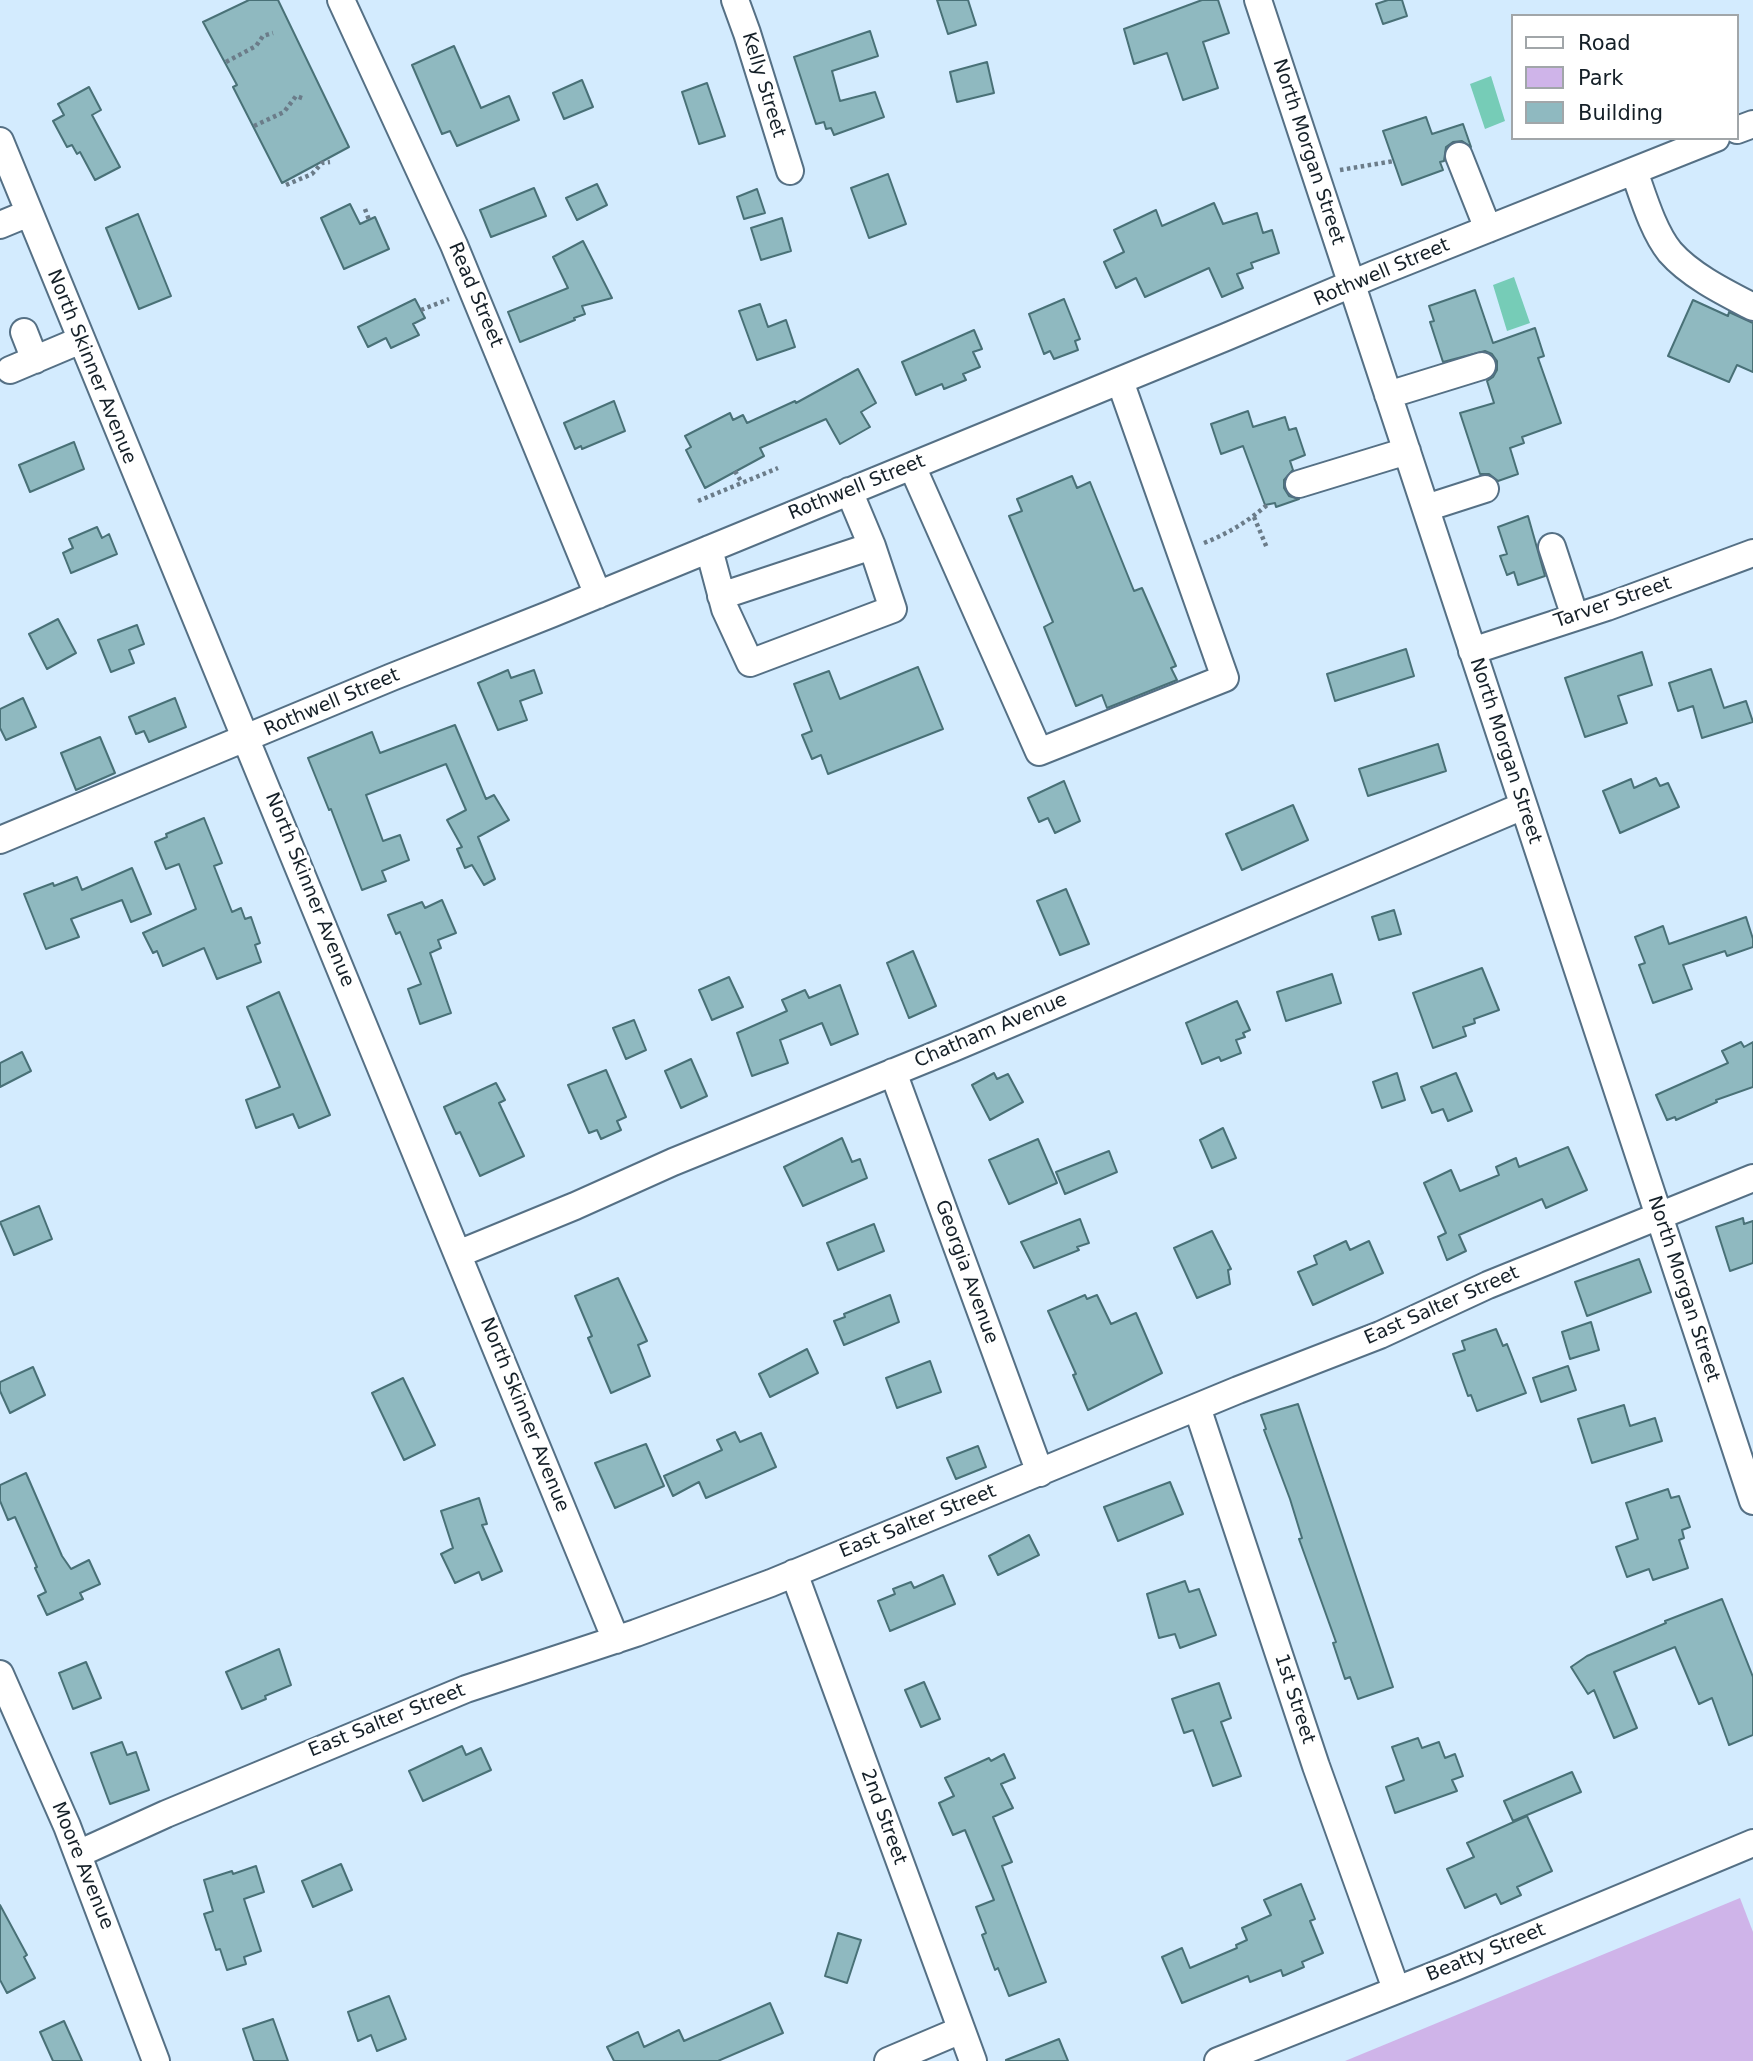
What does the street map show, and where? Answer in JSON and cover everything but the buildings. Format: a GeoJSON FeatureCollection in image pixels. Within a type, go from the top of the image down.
{"type":"FeatureCollection","features":[{"type":"Feature","properties":{"kind":"street","name":"Read Street"},"geometry":{"type":"LineString","coordinates":[[341,0],[454,245],[598,595]]}},
{"type":"Feature","properties":{"kind":"street","name":"Kelly Street"},"geometry":{"type":"LineString","coordinates":[[735,0],[790,171]]}},
{"type":"Feature","properties":{"kind":"street","name":"North Morgan Street"},"geometry":{"type":"LineString","coordinates":[[1258,0],[1753,1501]]}},
{"type":"Feature","properties":{"kind":"street","name":"Rothwell Street"},"geometry":{"type":"LineString","coordinates":[[0,840],[1352,284],[1711,140]]}},
{"type":"Feature","properties":{"kind":"street","name":"North Skinner Avenue"},"geometry":{"type":"LineString","coordinates":[[0,141],[615,1640]]}},
{"type":"Feature","properties":{"kind":"street"},"geometry":{"type":"LineString","coordinates":[[1459,156],[1488,229]]}},
{"type":"Feature","properties":{"kind":"street"},"geometry":{"type":"LineString","coordinates":[[1634,171],[1649,212],[1670,251],[1690,268],[1753,307]]}},
{"type":"Feature","properties":{"kind":"street"},"geometry":{"type":"LineString","coordinates":[[0,225],[29,213]]}},
{"type":"Feature","properties":{"kind":"street"},"geometry":{"type":"LineString","coordinates":[[24,332],[35,360]]}},
{"type":"Feature","properties":{"kind":"street"},"geometry":{"type":"LineString","coordinates":[[10,370],[81,340]]}},
{"type":"Feature","properties":{"kind":"street"},"geometry":{"type":"LineString","coordinates":[[1388,395],[1482,366]]}},
{"type":"Feature","properties":{"kind":"street"},"geometry":{"type":"LineString","coordinates":[[912,466],[1039,752],[1225,678],[1120,381]]}},
{"type":"Feature","properties":{"kind":"street"},"geometry":{"type":"LineString","coordinates":[[1299,485],[1407,451]]}},
{"type":"Feature","properties":{"kind":"street"},"geometry":{"type":"LineString","coordinates":[[1426,508],[1485,489]]}},
{"type":"Feature","properties":{"kind":"street"},"geometry":{"type":"LineString","coordinates":[[709,549],[724,609],[750,663],[893,609],[873,546],[849,491]]}},
{"type":"Feature","properties":{"kind":"street"},"geometry":{"type":"LineString","coordinates":[[721,596],[873,546]]}},
{"type":"Feature","properties":{"kind":"street"},"geometry":{"type":"LineString","coordinates":[[1552,547],[1575,617]]}},
{"type":"Feature","properties":{"kind":"street","name":"Tarver Street"},"geometry":{"type":"LineString","coordinates":[[1472,651],[1753,553]]}},
{"type":"Feature","properties":{"kind":"street","name":"Chatham Avenue"},"geometry":{"type":"LineString","coordinates":[[457,1254],[1523,806]]}},
{"type":"Feature","properties":{"kind":"street","name":"Georgia Avenue"},"geometry":{"type":"LineString","coordinates":[[893,1072],[1040,1473]]}},
{"type":"Feature","properties":{"kind":"street","name":"East Salter Street"},"geometry":{"type":"LineString","coordinates":[[78,1854],[166,1814],[466,1689],[684,1616],[794,1573],[1197,1407],[1380,1335],[1488,1285],[1753,1178]]}},
{"type":"Feature","properties":{"kind":"street","name":"1st Street"},"geometry":{"type":"LineString","coordinates":[[1197,1407],[1316,1766],[1396,1989]]}},
{"type":"Feature","properties":{"kind":"street","name":"2nd Street"},"geometry":{"type":"LineString","coordinates":[[794,1573],[973,2061]]}},
{"type":"Feature","properties":{"kind":"street","name":"Moore Avenue"},"geometry":{"type":"LineString","coordinates":[[0,1674],[78,1854],[156,2061]]}},
{"type":"Feature","properties":{"kind":"street","name":"Beatty Street"},"geometry":{"type":"LineString","coordinates":[[1218,2061],[1455,1967],[1753,1843]]}},
{"type":"Feature","properties":{"kind":"street"},"geometry":{"type":"LineString","coordinates":[[888,2061],[961,2030]]}},
{"type":"Feature","properties":{"kind":"path"},"geometry":{"type":"LineString","coordinates":[[226,62],[256,46],[264,36],[273,33]]}},
{"type":"Feature","properties":{"kind":"path"},"geometry":{"type":"LineString","coordinates":[[254,127],[284,112],[296,96],[305,99]]}},
{"type":"Feature","properties":{"kind":"path"},"geometry":{"type":"LineString","coordinates":[[1317,178],[1346,168],[1394,161]]}},
{"type":"Feature","properties":{"kind":"path"},"geometry":{"type":"LineString","coordinates":[[286,185],[312,174],[322,163],[330,162]]}},
{"type":"Feature","properties":{"kind":"path"},"geometry":{"type":"LineString","coordinates":[[365,209],[369,220]]}},
{"type":"Feature","properties":{"kind":"path"},"geometry":{"type":"LineString","coordinates":[[698,501],[778,468]]}},
{"type":"Feature","properties":{"kind":"path"},"geometry":{"type":"LineString","coordinates":[[735,471],[741,483]]}},
{"type":"Feature","properties":{"kind":"path"},"geometry":{"type":"LineString","coordinates":[[1214,539],[1254,517],[1268,504]]}},
{"type":"Feature","properties":{"kind":"path"},"geometry":{"type":"LineString","coordinates":[[1254,517],[1268,548]]}},
{"type":"Feature","properties":{"kind":"green space"},"geometry":{"type":"Polygon","coordinates":[[[1740,1898],[1753,1932],[1753,2061],[1345,2061],[1740,1898]]]}},
{"type":"Feature","properties":{"kind":"shaded area"},"geometry":{"type":"Polygon","coordinates":[[[1491,76],[1505,121],[1485,129],[1470,84],[1491,76]]]}},
{"type":"Feature","properties":{"kind":"shaded area"},"geometry":{"type":"Polygon","coordinates":[[[1514,277],[1530,323],[1507,331],[1493,285],[1514,277]]]}}]}
